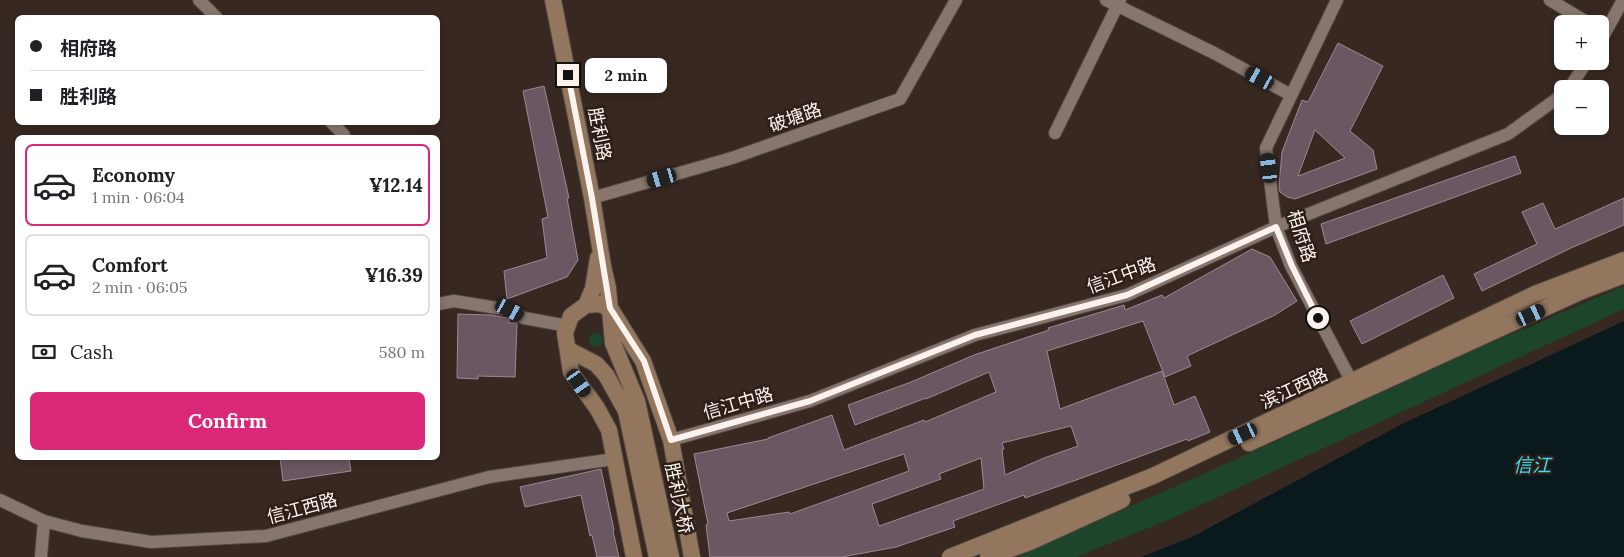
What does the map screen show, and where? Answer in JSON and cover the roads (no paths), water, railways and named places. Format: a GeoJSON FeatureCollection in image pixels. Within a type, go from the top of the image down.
{"type":"FeatureCollection","features":[{"type":"Feature","properties":{"kind":"main road","name":"胜利路"},"geometry":{"type":"LineString","coordinates":[[553,0],[592,198],[599,246]]}},
{"type":"Feature","properties":{"kind":"main road"},"geometry":{"type":"LineString","coordinates":[[599,246],[593,289],[586,305],[571,316],[565,333],[572,372],[597,408],[609,430],[634,557]]}},
{"type":"Feature","properties":{"kind":"main road","name":"胜利大桥"},"geometry":{"type":"LineString","coordinates":[[599,246],[606,278],[613,343],[637,400],[671,557]]}},
{"type":"Feature","properties":{"kind":"main road","name":"滨江西路"},"geometry":{"type":"LineString","coordinates":[[988,557],[1030,542],[1355,388],[1535,294],[1624,260]]}},
{"type":"Feature","properties":{"kind":"main road","name":"滨江西路"},"geometry":{"type":"LineString","coordinates":[[950,557],[1153,476],[1355,388],[1624,275]]}},
{"type":"Feature","properties":{"kind":"main road"},"geometry":{"type":"LineString","coordinates":[[586,305],[599,304],[610,308],[644,361],[671,440],[692,557]]}},
{"type":"Feature","properties":{"kind":"main road","name":"胜利大桥"},"geometry":{"type":"LineString","coordinates":[[568,350],[596,364],[606,376],[626,411],[657,557]]}},
{"type":"Feature","properties":{"kind":"street"},"geometry":{"type":"LineString","coordinates":[[199,0],[214,15]]}},
{"type":"Feature","properties":{"kind":"street","name":"破塘路"},"geometry":{"type":"LineString","coordinates":[[592,198],[732,158],[900,99],[956,0]]}},
{"type":"Feature","properties":{"kind":"street"},"geometry":{"type":"LineString","coordinates":[[1106,0],[1119,3],[1291,95]]}},
{"type":"Feature","properties":{"kind":"street","name":"相府路"},"geometry":{"type":"LineString","coordinates":[[1337,0],[1266,148],[1276,227],[1292,266],[1355,388]]}},
{"type":"Feature","properties":{"kind":"street"},"geometry":{"type":"LineString","coordinates":[[1550,0],[1575,15]]}},
{"type":"Feature","properties":{"kind":"street"},"geometry":{"type":"LineString","coordinates":[[1609,23],[1623,0]]}},
{"type":"Feature","properties":{"kind":"street"},"geometry":{"type":"LineString","coordinates":[[1055,133],[1119,3]]}},
{"type":"Feature","properties":{"kind":"street","name":"信江中路"},"geometry":{"type":"LineString","coordinates":[[671,440],[810,401],[975,335],[1127,295],[1276,227],[1508,134],[1554,101]]}},
{"type":"Feature","properties":{"kind":"street"},"geometry":{"type":"LineString","coordinates":[[334,125],[344,135]]}},
{"type":"Feature","properties":{"kind":"street"},"geometry":{"type":"LineString","coordinates":[[440,304],[454,301],[510,310],[524,318],[568,326]]}},
{"type":"Feature","properties":{"kind":"street","name":"信江西路"},"geometry":{"type":"LineString","coordinates":[[0,500],[44,521],[82,531],[151,542],[266,536],[489,477],[614,459]]}},
{"type":"Feature","properties":{"kind":"street"},"geometry":{"type":"LineString","coordinates":[[41,557],[44,521]]}},
{"type":"Feature","properties":{"kind":"water","name":"信江"},"geometry":{"type":"Polygon","coordinates":[[[1624,321],[1624,557],[1141,557],[1192,537],[1402,424],[1624,321]]]}}]}
